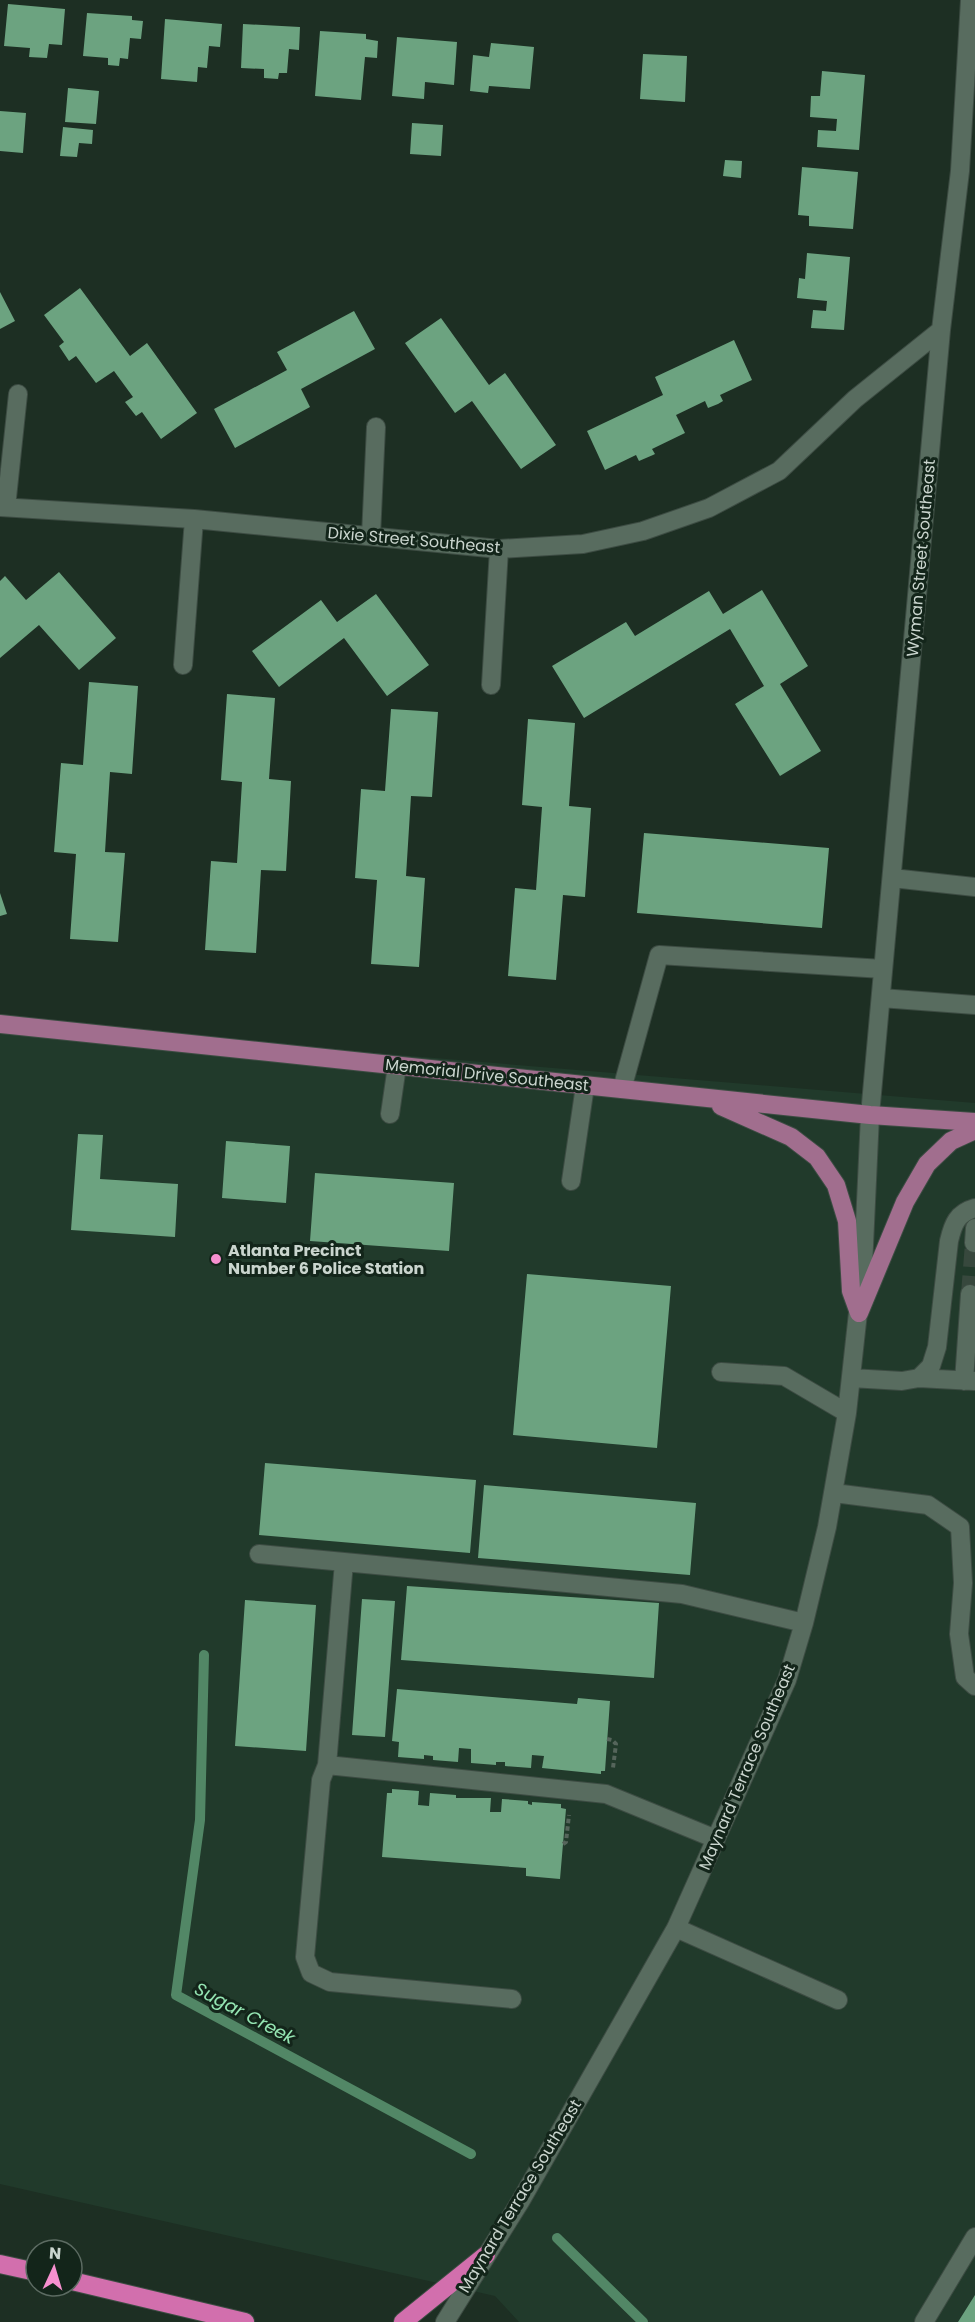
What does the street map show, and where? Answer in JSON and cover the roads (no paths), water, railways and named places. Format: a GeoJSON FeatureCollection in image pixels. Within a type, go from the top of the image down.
{"type":"FeatureCollection","features":[{"type":"Feature","properties":{"kind":"highway"},"geometry":{"type":"LineString","coordinates":[[403,2322],[486,2255]]}},
{"type":"Feature","properties":{"kind":"highway"},"geometry":{"type":"LineString","coordinates":[[0,2264],[24,2269]]}},
{"type":"Feature","properties":{"kind":"highway"},"geometry":{"type":"LineString","coordinates":[[84,2284],[246,2322]]}},
{"type":"Feature","properties":{"kind":"main road","name":"Memorial Drive Southeast"},"geometry":{"type":"LineString","coordinates":[[0,1024],[700,1098],[870,1115],[975,1122]]}},
{"type":"Feature","properties":{"kind":"main road"},"geometry":{"type":"LineString","coordinates":[[700,1098],[791,1137],[818,1157],[837,1185],[847,1221],[851,1291],[859,1313]]}},
{"type":"Feature","properties":{"kind":"main road"},"geometry":{"type":"LineString","coordinates":[[859,1313],[906,1202],[927,1164],[951,1142],[975,1130]]}},
{"type":"Feature","properties":{"kind":"street","name":"Wyman Street Southeast"},"geometry":{"type":"LineString","coordinates":[[870,1115],[941,330],[968,172],[970,0]]}},
{"type":"Feature","properties":{"kind":"street","name":"Dixie Street Southeast"},"geometry":{"type":"LineString","coordinates":[[3,507],[194,519],[499,549],[583,544],[643,531],[709,508],[779,471],[855,399],[905,362],[941,330]]}},
{"type":"Feature","properties":{"kind":"street"},"geometry":{"type":"LineString","coordinates":[[3,507],[18,394]]}},
{"type":"Feature","properties":{"kind":"street"},"geometry":{"type":"LineString","coordinates":[[371,536],[376,427]]}},
{"type":"Feature","properties":{"kind":"street"},"geometry":{"type":"LineString","coordinates":[[183,665],[194,519]]}},
{"type":"Feature","properties":{"kind":"street"},"geometry":{"type":"LineString","coordinates":[[490,685],[499,549]]}},
{"type":"Feature","properties":{"kind":"street"},"geometry":{"type":"LineString","coordinates":[[892,878],[975,886]]}},
{"type":"Feature","properties":{"kind":"street"},"geometry":{"type":"LineString","coordinates":[[622,1089],[659,955],[883,969]]}},
{"type":"Feature","properties":{"kind":"street"},"geometry":{"type":"LineString","coordinates":[[881,998],[975,1005]]}},
{"type":"Feature","properties":{"kind":"street"},"geometry":{"type":"LineString","coordinates":[[390,1114],[397,1066]]}},
{"type":"Feature","properties":{"kind":"street"},"geometry":{"type":"LineString","coordinates":[[571,1181],[585,1086]]}},
{"type":"Feature","properties":{"kind":"street","name":"Maynard Terrace Southeast"},"geometry":{"type":"LineString","coordinates":[[445,2322],[520,2202],[676,1928],[787,1680],[804,1623],[834,1493],[847,1413],[863,1267],[870,1115]]}},
{"type":"Feature","properties":{"kind":"street"},"geometry":{"type":"LineString","coordinates":[[919,1377],[931,1366],[937,1347],[953,1224],[964,1211],[975,1208]]}},
{"type":"Feature","properties":{"kind":"street"},"geometry":{"type":"LineString","coordinates":[[851,1378],[902,1382],[919,1377],[969,1381],[970,1294]]}},
{"type":"Feature","properties":{"kind":"street"},"geometry":{"type":"LineString","coordinates":[[721,1372],[784,1376],[847,1413]]}},
{"type":"Feature","properties":{"kind":"street"},"geometry":{"type":"LineString","coordinates":[[834,1493],[928,1505],[960,1527],[963,1583],[959,1634],[965,1677],[975,1686]]}},
{"type":"Feature","properties":{"kind":"street"},"geometry":{"type":"LineString","coordinates":[[259,1554],[682,1594],[804,1623]]}},
{"type":"Feature","properties":{"kind":"street"},"geometry":{"type":"LineString","coordinates":[[344,1562],[327,1765],[321,1780],[305,1958],[311,1973],[330,1982],[512,1999]]}},
{"type":"Feature","properties":{"kind":"street"},"geometry":{"type":"LineString","coordinates":[[327,1765],[610,1795],[716,1839]]}},
{"type":"Feature","properties":{"kind":"street"},"geometry":{"type":"LineString","coordinates":[[676,1928],[838,2000]]}},
{"type":"Feature","properties":{"kind":"street"},"geometry":{"type":"LineString","coordinates":[[924,2322],[975,2237]]}},
{"type":"Feature","properties":{"kind":"waterway","name":"Sugar Creek"},"geometry":{"type":"LineString","coordinates":[[204,1655],[200,1820],[176,1995],[471,2154]]}},
{"type":"Feature","properties":{"kind":"waterway","name":"Sugar Creek"},"geometry":{"type":"LineString","coordinates":[[557,2238],[643,2322]]}},
{"type":"Feature","properties":{"kind":"tunnel"},"geometry":{"type":"LineString","coordinates":[[970,1294],[974,1243]]}},
{"type":"Feature","properties":{"kind":"place","name":"Atlanta Precinct Number 6 Police Station"},"geometry":{"type":"Point","coordinates":[216,1259]}}]}
